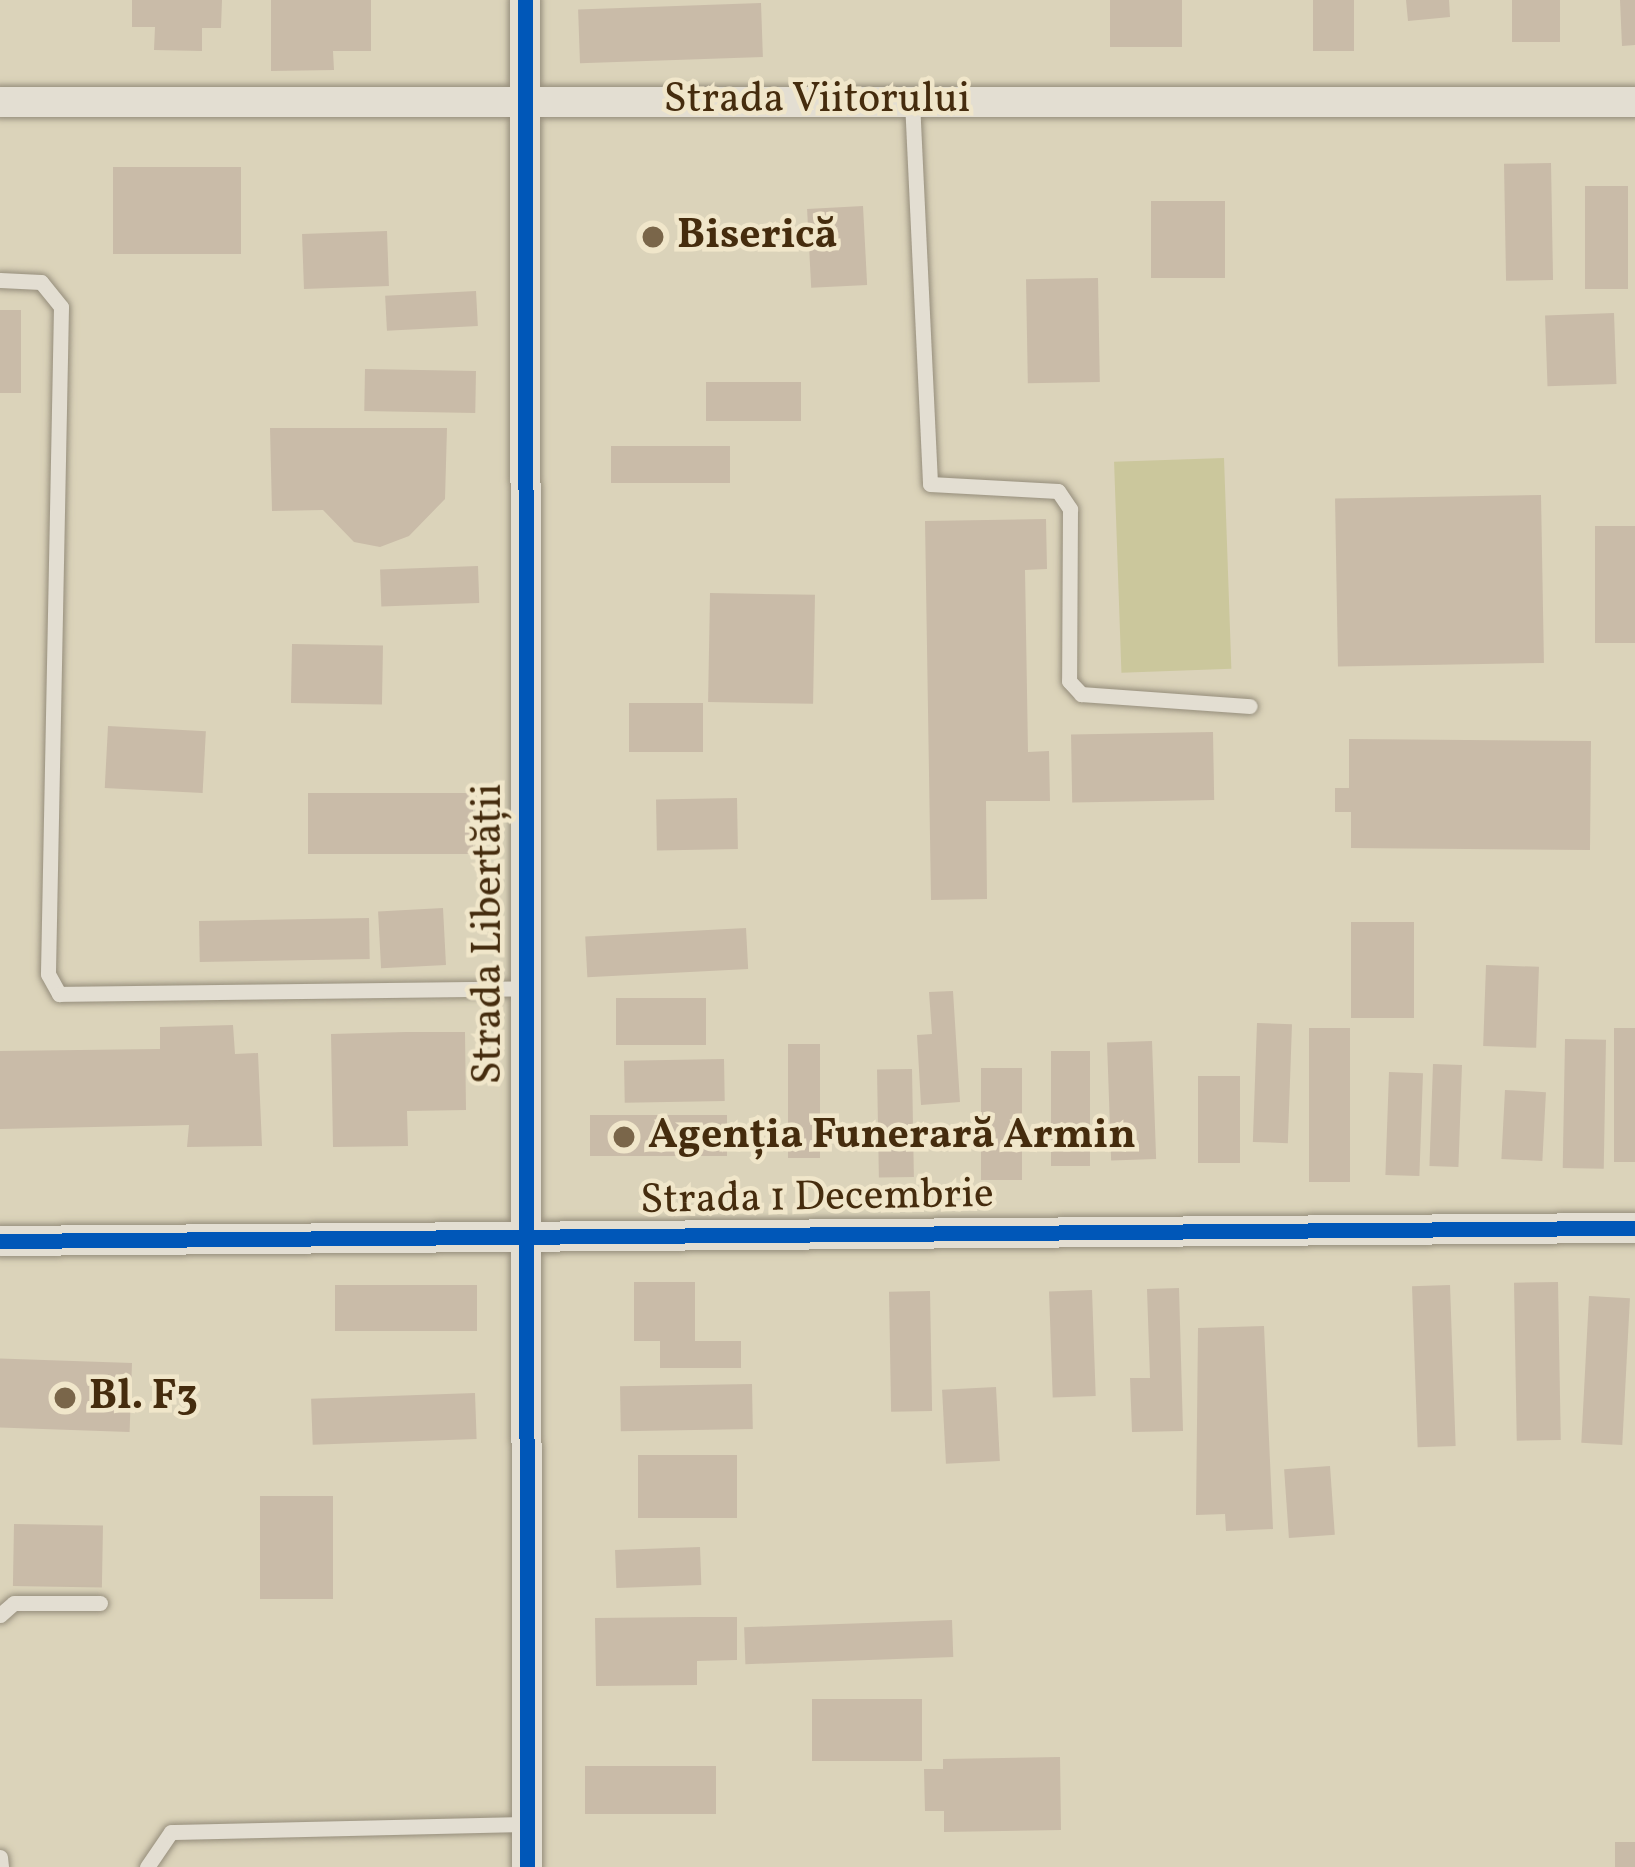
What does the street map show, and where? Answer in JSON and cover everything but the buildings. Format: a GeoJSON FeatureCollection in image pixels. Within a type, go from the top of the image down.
{"type":"FeatureCollection","features":[{"type":"Feature","properties":{"kind":"street","name":"Strada Libertății"},"geometry":{"type":"LineString","coordinates":[[525,0],[527,1867]]}},
{"type":"Feature","properties":{"kind":"street","name":"Strada Viitorului"},"geometry":{"type":"LineString","coordinates":[[0,102],[1635,102]]}},
{"type":"Feature","properties":{"kind":"street","name":"Strada 1 Decembrie"},"geometry":{"type":"LineString","coordinates":[[0,1241],[1635,1228]]}},
{"type":"Feature","properties":{"kind":"lane"},"geometry":{"type":"LineString","coordinates":[[912,101],[929,484],[1058,491],[1070,509],[1069,681],[1081,694],[1250,706]]}},
{"type":"Feature","properties":{"kind":"lane"},"geometry":{"type":"LineString","coordinates":[[0,280],[41,282],[61,307],[48,974],[59,994],[526,988]]}},
{"type":"Feature","properties":{"kind":"lane"},"geometry":{"type":"LineString","coordinates":[[0,1615],[14,1603],[100,1603]]}},
{"type":"Feature","properties":{"kind":"lane"},"geometry":{"type":"LineString","coordinates":[[146,1867],[171,1832],[527,1825]]}},
{"type":"Feature","properties":{"kind":"lane"},"geometry":{"type":"LineString","coordinates":[[0,1857],[1,1867]]}},
{"type":"Feature","properties":{"kind":"shaded area"},"geometry":{"type":"Polygon","coordinates":[[[1224,458],[1231,669],[1121,673],[1114,462],[1224,458]]]}},
{"type":"Feature","properties":{"kind":"cycle path"},"geometry":{"type":"LineString","coordinates":[[525,0],[527,1867]]}},
{"type":"Feature","properties":{"kind":"cycle path"},"geometry":{"type":"LineString","coordinates":[[0,1241],[1635,1228]]}},
{"type":"Feature","properties":{"kind":"place","name":"Biserică"},"geometry":{"type":"Point","coordinates":[653,237]}},
{"type":"Feature","properties":{"kind":"place","name":"Agenția Funerară Armin"},"geometry":{"type":"Point","coordinates":[624,1137]}},
{"type":"Feature","properties":{"kind":"place","name":"Bl. F3"},"geometry":{"type":"Point","coordinates":[65,1398]}}]}
